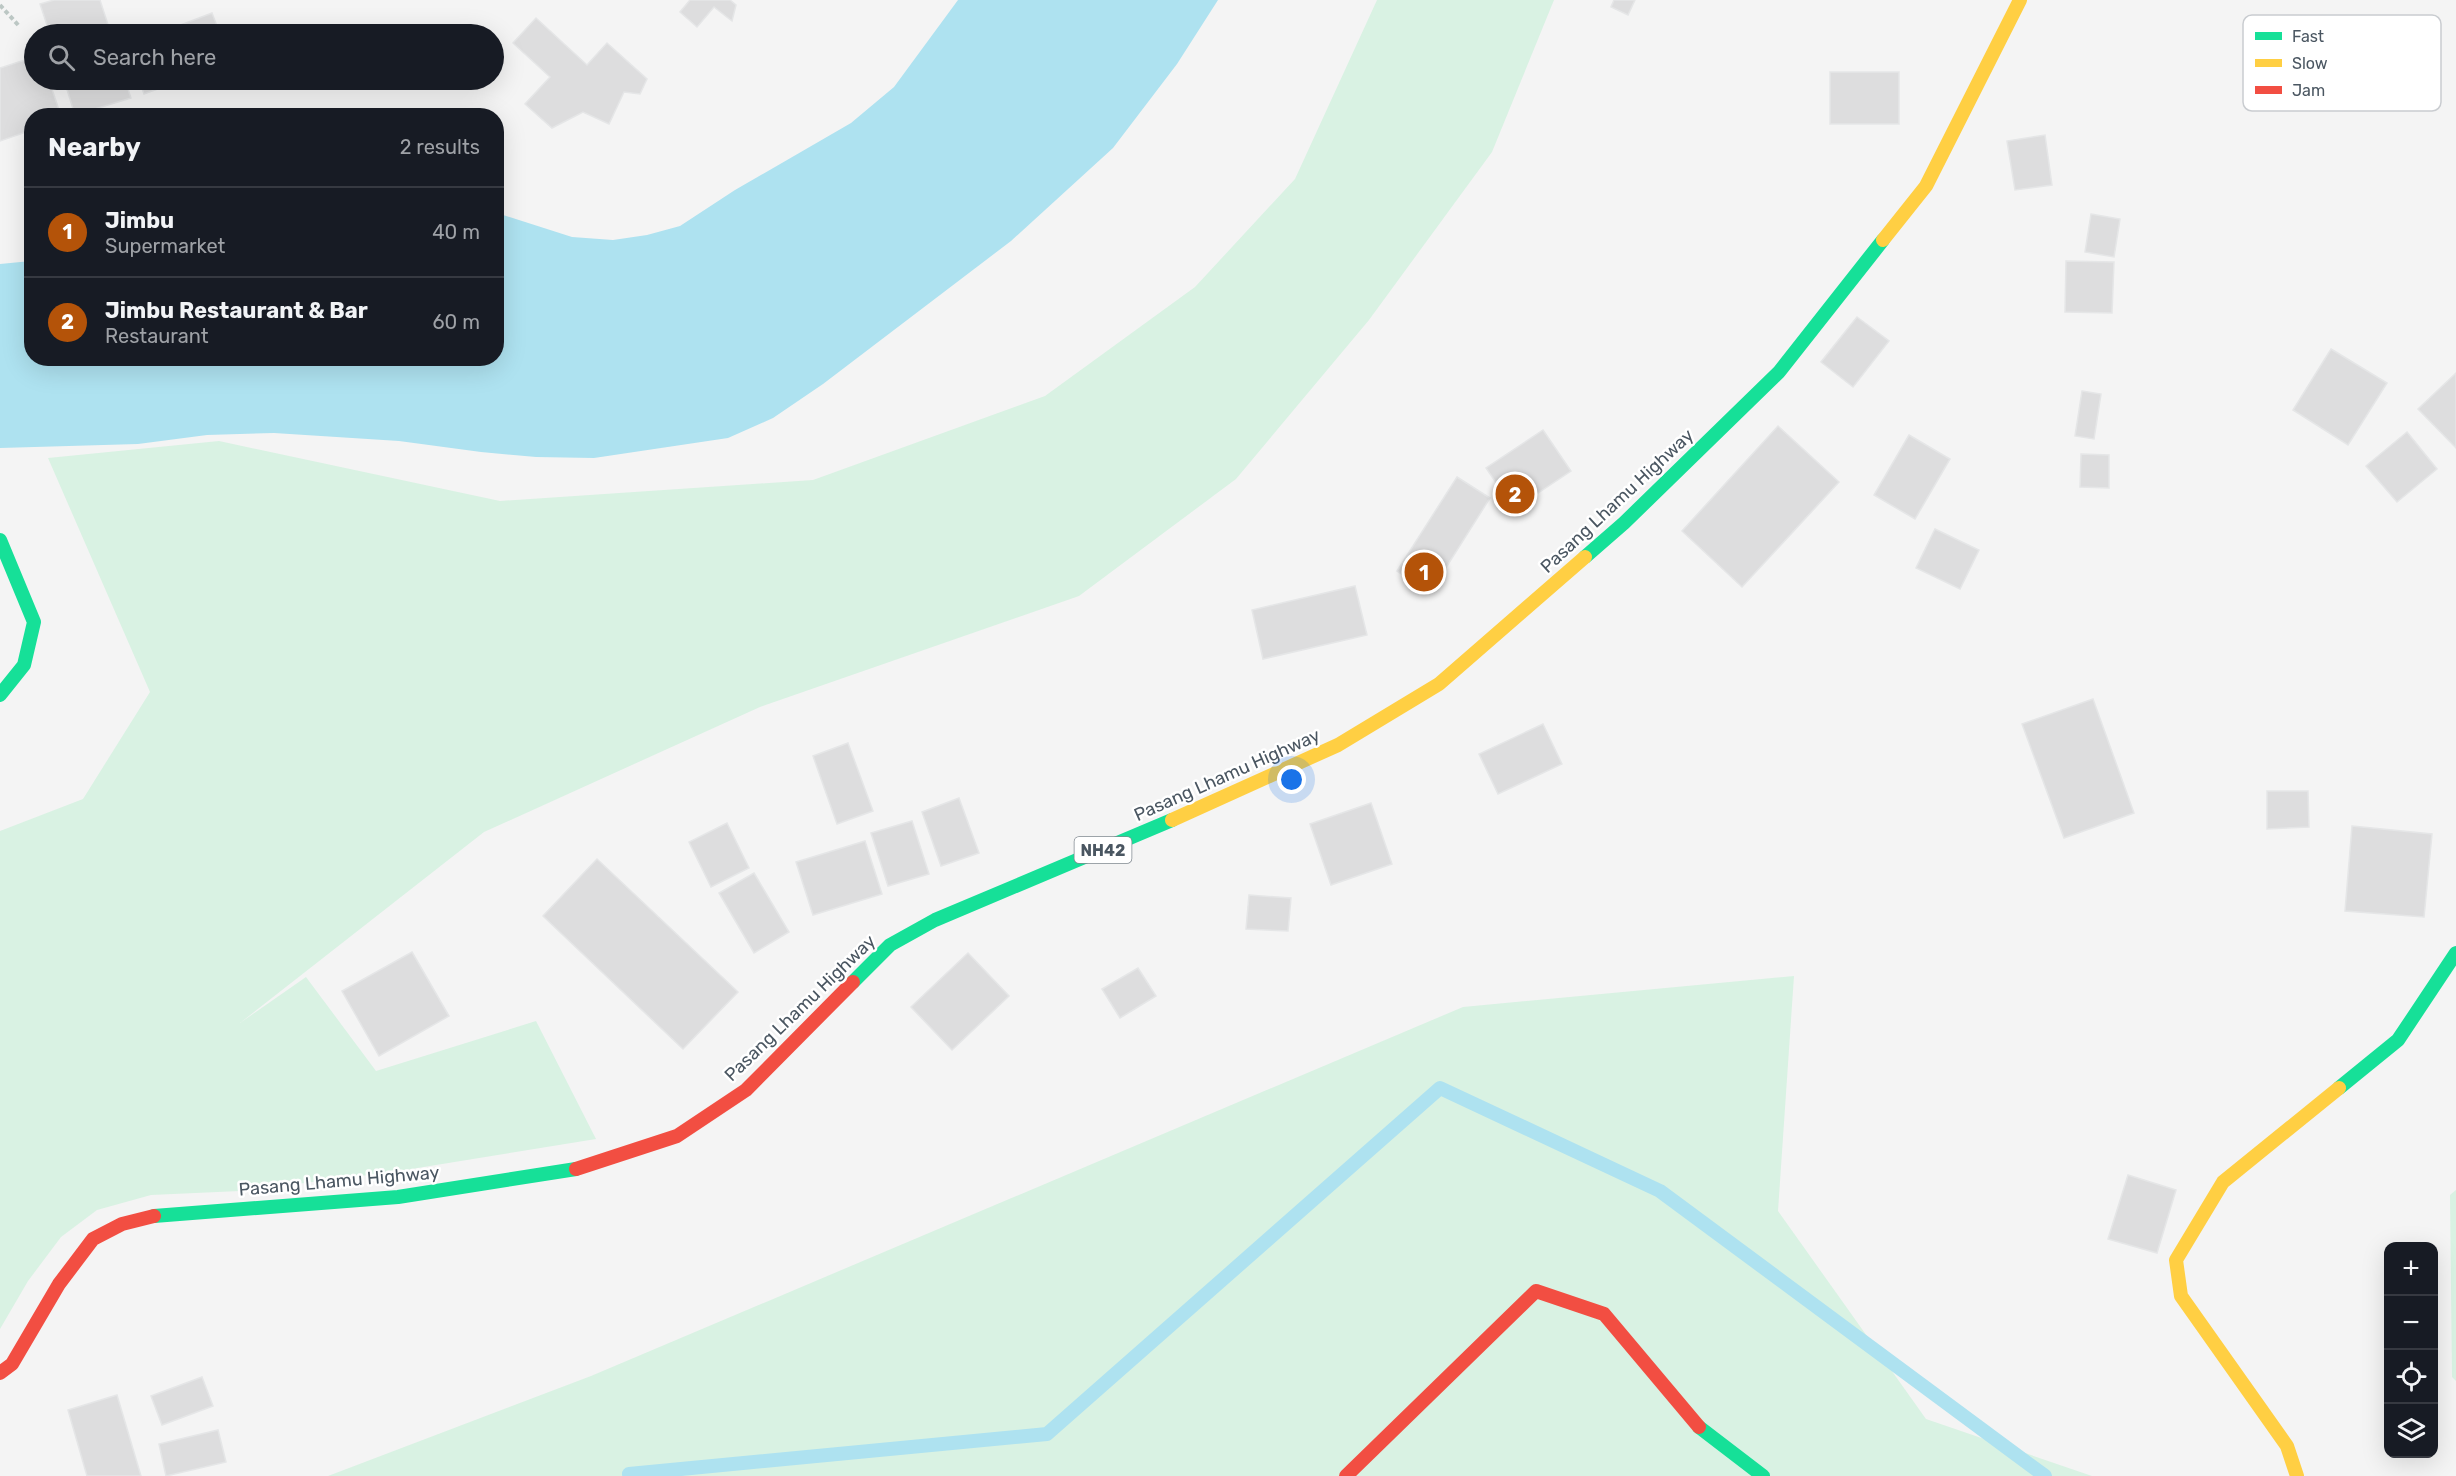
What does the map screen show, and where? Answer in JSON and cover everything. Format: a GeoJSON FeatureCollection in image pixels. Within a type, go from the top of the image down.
{"type":"FeatureCollection","features":[{"type":"Feature","properties":{"kind":"main road","name":"Pasang Lhamu Highway"},"geometry":{"type":"LineString","coordinates":[[0,1373],[12,1365],[59,1284],[93,1239],[122,1224],[162,1214],[398,1197],[575,1169],[677,1136],[746,1090],[891,945],[935,920],[1129,840],[1338,745],[1439,684],[1624,523],[1779,372],[1926,186],[2020,0]]}},
{"type":"Feature","properties":{"kind":"main road"},"geometry":{"type":"LineString","coordinates":[[0,540],[34,622],[24,665],[0,695]]}},
{"type":"Feature","properties":{"kind":"main road"},"geometry":{"type":"LineString","coordinates":[[2297,1476],[2287,1446],[2181,1296],[2176,1260],[2223,1182],[2398,1040],[2456,953]]}},
{"type":"Feature","properties":{"kind":"main road"},"geometry":{"type":"LineString","coordinates":[[1346,1476],[1536,1291],[1604,1314],[1696,1425],[1763,1476]]}},
{"type":"Feature","properties":{"kind":"path"},"geometry":{"type":"LineString","coordinates":[[0,5],[19,26]]}},
{"type":"Feature","properties":{"kind":"green space"},"geometry":{"type":"Polygon","coordinates":[[[1377,0],[1554,0],[1492,152],[1369,320],[1236,479],[1079,596],[760,707],[484,832],[240,1023],[306,977],[376,1071],[536,1021],[596,1139],[393,1172],[240,1191],[151,1195],[97,1210],[61,1237],[28,1281],[0,1329],[0,831],[83,799],[150,692],[48,458],[219,441],[500,501],[813,480],[1045,396],[1195,287],[1295,179],[1377,0]]]}},
{"type":"Feature","properties":{"kind":"green space"},"geometry":{"type":"Polygon","coordinates":[[[1794,976],[1778,1211],[1926,1419],[2092,1476],[328,1476],[591,1376],[1463,1007],[1794,976]]]}},
{"type":"Feature","properties":{"kind":"green space"},"geometry":{"type":"Polygon","coordinates":[[[2456,1190],[2456,1381],[2452,1377],[2450,1195],[2456,1190]]]}},
{"type":"Feature","properties":{"kind":"water"},"geometry":{"type":"Polygon","coordinates":[[[958,0],[1218,0],[1177,64],[1113,148],[1011,241],[823,384],[773,418],[728,438],[594,458],[536,457],[399,441],[274,433],[207,435],[138,444],[0,448],[0,264],[24,262],[24,366],[504,366],[504,215],[572,237],[613,240],[647,235],[680,226],[735,190],[851,123],[894,87],[958,0]]]}},
{"type":"Feature","properties":{"kind":"building"},"geometry":{"type":"Polygon","coordinates":[[[54,0],[100,0],[108,24],[47,24],[40,4],[54,0]]]}},
{"type":"Feature","properties":{"kind":"building"},"geometry":{"type":"Polygon","coordinates":[[[690,0],[730,0],[736,5],[732,21],[714,7],[697,27],[680,12],[690,0]]]}},
{"type":"Feature","properties":{"kind":"building"},"geometry":{"type":"Polygon","coordinates":[[[1614,0],[1635,0],[1628,15],[1611,7],[1614,0]]]}},
{"type":"Feature","properties":{"kind":"building"},"geometry":{"type":"Polygon","coordinates":[[[212,13],[216,24],[183,24],[212,13]]]}},
{"type":"Feature","properties":{"kind":"building"},"geometry":{"type":"Polygon","coordinates":[[[536,18],[587,65],[607,43],[647,79],[640,94],[624,92],[609,124],[583,112],[552,128],[525,104],[550,77],[513,43],[536,18]]]}},
{"type":"Feature","properties":{"kind":"building"},"geometry":{"type":"Polygon","coordinates":[[[24,60],[24,90],[52,90],[58,108],[24,108],[24,133],[0,141],[0,68],[24,60]]]}},
{"type":"Feature","properties":{"kind":"building"},"geometry":{"type":"Polygon","coordinates":[[[1830,72],[1899,72],[1899,124],[1830,124],[1830,72]]]}},
{"type":"Feature","properties":{"kind":"building"},"geometry":{"type":"Polygon","coordinates":[[[67,90],[128,90],[131,98],[98,108],[73,108],[67,90]]]}},
{"type":"Feature","properties":{"kind":"building"},"geometry":{"type":"Polygon","coordinates":[[[143,90],[155,90],[144,94],[143,90]]]}},
{"type":"Feature","properties":{"kind":"building"},"geometry":{"type":"Polygon","coordinates":[[[2045,135],[2052,185],[2015,190],[2007,141],[2045,135]]]}},
{"type":"Feature","properties":{"kind":"building"},"geometry":{"type":"Polygon","coordinates":[[[2091,214],[2120,219],[2114,257],[2085,252],[2091,214]]]}},
{"type":"Feature","properties":{"kind":"building"},"geometry":{"type":"Polygon","coordinates":[[[2066,261],[2114,262],[2112,313],[2065,312],[2066,261]]]}},
{"type":"Feature","properties":{"kind":"building"},"geometry":{"type":"Polygon","coordinates":[[[1857,317],[1889,341],[1853,387],[1821,362],[1857,317]]]}},
{"type":"Feature","properties":{"kind":"building"},"geometry":{"type":"Polygon","coordinates":[[[2331,349],[2387,383],[2348,445],[2293,410],[2331,349]]]}},
{"type":"Feature","properties":{"kind":"building"},"geometry":{"type":"Polygon","coordinates":[[[2456,373],[2456,448],[2418,409],[2456,373]]]}},
{"type":"Feature","properties":{"kind":"building"},"geometry":{"type":"Polygon","coordinates":[[[2082,391],[2101,394],[2094,439],[2075,436],[2082,391]]]}},
{"type":"Feature","properties":{"kind":"building"},"geometry":{"type":"Polygon","coordinates":[[[1778,426],[1839,482],[1742,587],[1682,531],[1778,426]]]}},
{"type":"Feature","properties":{"kind":"building"},"geometry":{"type":"Polygon","coordinates":[[[1543,430],[1571,471],[1514,509],[1486,468],[1543,430]]]}},
{"type":"Feature","properties":{"kind":"building"},"geometry":{"type":"Polygon","coordinates":[[[2407,432],[2437,469],[2397,502],[2366,466],[2407,432]]]}},
{"type":"Feature","properties":{"kind":"building"},"geometry":{"type":"Polygon","coordinates":[[[1909,435],[1950,459],[1915,519],[1874,495],[1909,435]]]}},
{"type":"Feature","properties":{"kind":"building"},"geometry":{"type":"Polygon","coordinates":[[[2081,454],[2109,455],[2109,488],[2080,487],[2081,454]]]}},
{"type":"Feature","properties":{"kind":"building"},"geometry":{"type":"Polygon","coordinates":[[[1457,477],[1490,498],[1430,593],[1397,571],[1457,477]]]}},
{"type":"Feature","properties":{"kind":"building"},"geometry":{"type":"Polygon","coordinates":[[[1935,529],[1979,550],[1960,589],[1916,568],[1935,529]]]}},
{"type":"Feature","properties":{"kind":"building"},"geometry":{"type":"Polygon","coordinates":[[[1355,586],[1367,635],[1263,659],[1252,610],[1355,586]]]}},
{"type":"Feature","properties":{"kind":"building"},"geometry":{"type":"Polygon","coordinates":[[[2093,699],[2134,813],[2064,838],[2022,724],[2093,699]]]}},
{"type":"Feature","properties":{"kind":"building"},"geometry":{"type":"Polygon","coordinates":[[[1543,724],[1562,764],[1498,794],[1479,754],[1543,724]]]}},
{"type":"Feature","properties":{"kind":"building"},"geometry":{"type":"Polygon","coordinates":[[[848,743],[873,811],[837,824],[813,756],[848,743]]]}},
{"type":"Feature","properties":{"kind":"building"},"geometry":{"type":"Polygon","coordinates":[[[2267,791],[2308,791],[2309,827],[2267,829],[2267,791]]]}},
{"type":"Feature","properties":{"kind":"building"},"geometry":{"type":"Polygon","coordinates":[[[959,798],[979,853],[941,866],[922,812],[959,798]]]}},
{"type":"Feature","properties":{"kind":"building"},"geometry":{"type":"Polygon","coordinates":[[[1371,803],[1392,864],[1331,885],[1310,824],[1371,803]]]}},
{"type":"Feature","properties":{"kind":"building"},"geometry":{"type":"Polygon","coordinates":[[[912,821],[929,874],[888,886],[871,833],[912,821]]]}},
{"type":"Feature","properties":{"kind":"building"},"geometry":{"type":"Polygon","coordinates":[[[727,823],[749,868],[711,887],[689,842],[727,823]]]}},
{"type":"Feature","properties":{"kind":"building"},"geometry":{"type":"Polygon","coordinates":[[[2352,826],[2432,834],[2424,917],[2345,911],[2352,826]]]}},
{"type":"Feature","properties":{"kind":"building"},"geometry":{"type":"Polygon","coordinates":[[[865,841],[882,894],[813,915],[796,862],[865,841]]]}},
{"type":"Feature","properties":{"kind":"building"},"geometry":{"type":"Polygon","coordinates":[[[597,859],[738,992],[683,1049],[543,916],[597,859]]]}},
{"type":"Feature","properties":{"kind":"building"},"geometry":{"type":"Polygon","coordinates":[[[754,873],[789,932],[754,953],[719,893],[754,873]]]}},
{"type":"Feature","properties":{"kind":"building"},"geometry":{"type":"Polygon","coordinates":[[[1249,895],[1291,898],[1288,931],[1246,929],[1249,895]]]}},
{"type":"Feature","properties":{"kind":"building"},"geometry":{"type":"Polygon","coordinates":[[[412,952],[449,1016],[379,1056],[342,991],[412,952]]]}},
{"type":"Feature","properties":{"kind":"building"},"geometry":{"type":"Polygon","coordinates":[[[968,953],[1009,996],[952,1050],[911,1007],[968,953]]]}},
{"type":"Feature","properties":{"kind":"building"},"geometry":{"type":"Polygon","coordinates":[[[1138,968],[1156,996],[1120,1018],[1102,989],[1138,968]]]}},
{"type":"Feature","properties":{"kind":"building"},"geometry":{"type":"Polygon","coordinates":[[[2128,1175],[2176,1190],[2157,1253],[2108,1239],[2128,1175]]]}},
{"type":"Feature","properties":{"kind":"building"},"geometry":{"type":"Polygon","coordinates":[[[202,1377],[213,1406],[162,1425],[151,1396],[202,1377]]]}},
{"type":"Feature","properties":{"kind":"building"},"geometry":{"type":"Polygon","coordinates":[[[117,1395],[141,1476],[87,1476],[68,1410],[117,1395]]]}},
{"type":"Feature","properties":{"kind":"building"},"geometry":{"type":"Polygon","coordinates":[[[218,1430],[226,1462],[166,1476],[159,1444],[218,1430]]]}},
{"type":"Feature","properties":{"kind":"waterway"},"geometry":{"type":"LineString","coordinates":[[629,1474],[1047,1434],[1440,1088],[1660,1191],[2045,1476]]}},
{"type":"Feature","properties":{"kind":"traffic: fast"},"geometry":{"type":"LineString","coordinates":[[1585,557],[1624,523],[1779,372],[1883,240]]}},
{"type":"Feature","properties":{"kind":"traffic: fast"},"geometry":{"type":"LineString","coordinates":[[0,540],[34,622],[24,665],[0,695]]}},
{"type":"Feature","properties":{"kind":"traffic: fast"},"geometry":{"type":"LineString","coordinates":[[853,982],[890,945],[935,920],[1172,820]]}},
{"type":"Feature","properties":{"kind":"traffic: fast"},"geometry":{"type":"LineString","coordinates":[[2339,1088],[2398,1040],[2456,953]]}},
{"type":"Feature","properties":{"kind":"traffic: fast"},"geometry":{"type":"LineString","coordinates":[[154,1216],[398,1197],[576,1169]]}},
{"type":"Feature","properties":{"kind":"traffic: fast"},"geometry":{"type":"LineString","coordinates":[[1699,1427],[1763,1476]]}},
{"type":"Feature","properties":{"kind":"traffic: slow"},"geometry":{"type":"LineString","coordinates":[[1883,240],[1926,186],[2020,0]]}},
{"type":"Feature","properties":{"kind":"traffic: slow"},"geometry":{"type":"LineString","coordinates":[[1172,820],[1338,745],[1439,684],[1585,557]]}},
{"type":"Feature","properties":{"kind":"traffic: slow"},"geometry":{"type":"LineString","coordinates":[[2297,1476],[2287,1446],[2181,1296],[2176,1260],[2223,1182],[2339,1088]]}},
{"type":"Feature","properties":{"kind":"traffic: jam"},"geometry":{"type":"LineString","coordinates":[[576,1169],[677,1136],[746,1090],[853,982]]}},
{"type":"Feature","properties":{"kind":"traffic: jam"},"geometry":{"type":"LineString","coordinates":[[0,1373],[12,1364],[59,1284],[93,1239],[122,1224],[154,1216]]}},
{"type":"Feature","properties":{"kind":"traffic: jam"},"geometry":{"type":"LineString","coordinates":[[1346,1476],[1536,1291],[1604,1314],[1699,1427]]}},
{"type":"Feature","properties":{"kind":"place","name":"Jimbu Restaurant & Bar"},"geometry":{"type":"Point","coordinates":[1515,494]}},
{"type":"Feature","properties":{"kind":"place","name":"Jimbu"},"geometry":{"type":"Point","coordinates":[1424,572]}}]}
